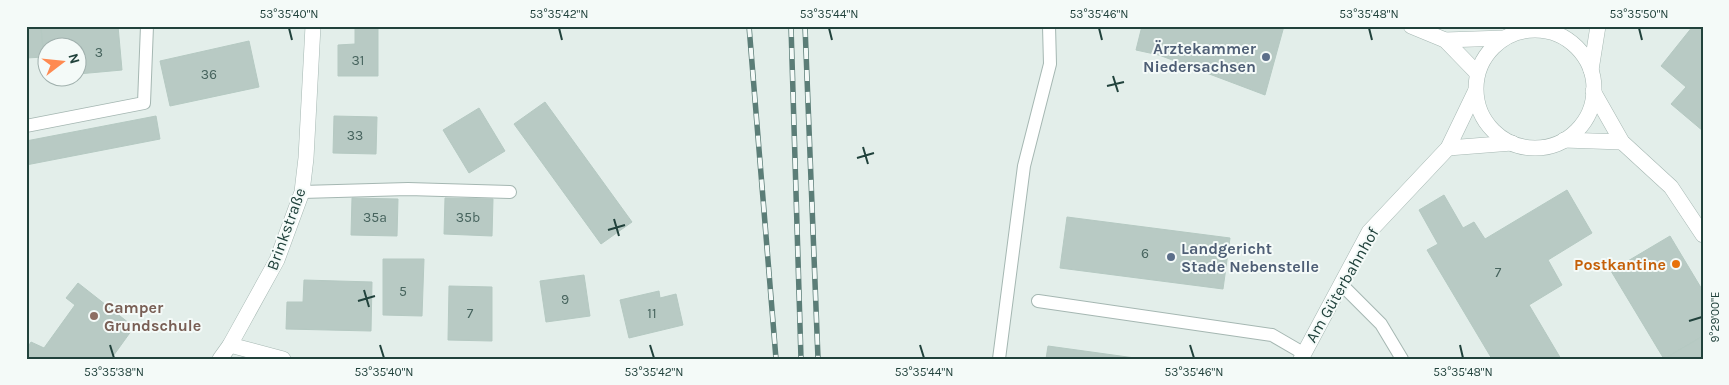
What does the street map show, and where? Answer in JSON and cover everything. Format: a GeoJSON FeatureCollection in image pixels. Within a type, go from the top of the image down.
{"type":"FeatureCollection","features":[{"type":"Feature","properties":{"kind":"street","name":"Brinkstraße"},"geometry":{"type":"LineString","coordinates":[[220,359],[230,345],[277,260],[302,192],[306,158],[313,26]]}},
{"type":"Feature","properties":{"kind":"street"},"geometry":{"type":"LineString","coordinates":[[1411,26],[1445,40],[1477,73]]}},
{"type":"Feature","properties":{"kind":"street"},"geometry":{"type":"LineString","coordinates":[[1591,70],[1584,55],[1564,30],[1521,31],[1504,38],[1493,46],[1485,56],[1477,73],[1476,92],[1478,107],[1484,120],[1494,132],[1512,143],[1535,148],[1550,146],[1564,140],[1578,129],[1588,116],[1593,100],[1591,70],[1598,26]]}},
{"type":"Feature","properties":{"kind":"street"},"geometry":{"type":"LineString","coordinates":[[1445,40],[1504,38]]}},
{"type":"Feature","properties":{"kind":"street"},"geometry":{"type":"LineString","coordinates":[[1593,90],[1622,142],[1671,187],[1703,235]]}},
{"type":"Feature","properties":{"kind":"street","name":"Am Güterbahnhof"},"geometry":{"type":"LineString","coordinates":[[1302,356],[1369,232],[1448,148],[1476,92]]}},
{"type":"Feature","properties":{"kind":"street"},"geometry":{"type":"LineString","coordinates":[[1564,140],[1622,142]]}},
{"type":"Feature","properties":{"kind":"street"},"geometry":{"type":"LineString","coordinates":[[1448,148],[1512,143]]}},
{"type":"Feature","properties":{"kind":"street"},"geometry":{"type":"LineString","coordinates":[[230,345],[283,359]]}},
{"type":"Feature","properties":{"kind":"lane"},"geometry":{"type":"LineString","coordinates":[[26,126],[144,103],[148,26]]}},
{"type":"Feature","properties":{"kind":"lane"},"geometry":{"type":"LineString","coordinates":[[999,359],[1024,166],[1050,64],[1049,26]]}},
{"type":"Feature","properties":{"kind":"lane"},"geometry":{"type":"LineString","coordinates":[[302,192],[408,189],[510,192]]}},
{"type":"Feature","properties":{"kind":"lane"},"geometry":{"type":"LineString","coordinates":[[1341,284],[1381,324],[1402,359]]}},
{"type":"Feature","properties":{"kind":"lane"},"geometry":{"type":"LineString","coordinates":[[1038,301],[1272,335],[1302,356]]}},
{"type":"Feature","properties":{"kind":"building"},"geometry":{"type":"Polygon","coordinates":[[[26,26],[41,26],[42,38],[38,38],[38,57],[26,58],[26,26]]]}},
{"type":"Feature","properties":{"kind":"building"},"geometry":{"type":"Polygon","coordinates":[[[56,26],[118,26],[122,70],[88,73],[88,38],[42,38],[41,28],[56,26]]]}},
{"type":"Feature","properties":{"kind":"building"},"geometry":{"type":"Polygon","coordinates":[[[355,26],[378,26],[378,76],[338,76],[338,45],[355,44],[355,26]]]}},
{"type":"Feature","properties":{"kind":"building"},"geometry":{"type":"Polygon","coordinates":[[[1142,26],[1284,26],[1265,95],[1159,55],[1136,50],[1142,26]]]}},
{"type":"Feature","properties":{"kind":"building"},"geometry":{"type":"Polygon","coordinates":[[[1693,26],[1703,26],[1703,131],[1671,104],[1686,87],[1661,66],[1693,26]]]}},
{"type":"Feature","properties":{"kind":"building"},"geometry":{"type":"Polygon","coordinates":[[[249,41],[259,87],[170,106],[160,61],[249,41]]]}},
{"type":"Feature","properties":{"kind":"building"},"geometry":{"type":"Polygon","coordinates":[[[545,102],[632,222],[601,244],[514,124],[545,102]]]}},
{"type":"Feature","properties":{"kind":"building"},"geometry":{"type":"Polygon","coordinates":[[[479,108],[505,151],[469,173],[443,130],[479,108]]]}},
{"type":"Feature","properties":{"kind":"building"},"geometry":{"type":"Polygon","coordinates":[[[156,116],[160,139],[26,165],[26,141],[156,116]]]}},
{"type":"Feature","properties":{"kind":"building"},"geometry":{"type":"Polygon","coordinates":[[[334,116],[377,117],[376,154],[333,153],[334,116]]]}},
{"type":"Feature","properties":{"kind":"building"},"geometry":{"type":"Polygon","coordinates":[[[1567,190],[1592,233],[1548,260],[1562,285],[1529,305],[1561,359],[1492,359],[1427,250],[1438,244],[1419,210],[1444,195],[1463,228],[1474,222],[1485,239],[1567,190]]]}},
{"type":"Feature","properties":{"kind":"building"},"geometry":{"type":"Polygon","coordinates":[[[352,198],[398,199],[397,236],[351,235],[352,198]]]}},
{"type":"Feature","properties":{"kind":"building"},"geometry":{"type":"Polygon","coordinates":[[[445,198],[493,199],[492,236],[444,234],[445,198]]]}},
{"type":"Feature","properties":{"kind":"building"},"geometry":{"type":"Polygon","coordinates":[[[1067,217],[1230,238],[1223,289],[1060,268],[1067,217]]]}},
{"type":"Feature","properties":{"kind":"building"},"geometry":{"type":"Polygon","coordinates":[[[1670,236],[1703,291],[1703,336],[1664,359],[1611,271],[1670,236]]]}},
{"type":"Feature","properties":{"kind":"building"},"geometry":{"type":"Polygon","coordinates":[[[383,259],[424,259],[422,316],[383,315],[383,259]]]}},
{"type":"Feature","properties":{"kind":"building"},"geometry":{"type":"Polygon","coordinates":[[[584,275],[590,316],[546,322],[540,281],[584,275]]]}},
{"type":"Feature","properties":{"kind":"building"},"geometry":{"type":"Polygon","coordinates":[[[304,280],[372,282],[371,331],[286,329],[287,302],[303,302],[304,280]]]}},
{"type":"Feature","properties":{"kind":"building","name":"Camper Grundschule"},"geometry":{"type":"Polygon","coordinates":[[[78,283],[134,327],[111,359],[26,359],[26,350],[31,342],[44,348],[75,305],[66,298],[78,283]]]}},
{"type":"Feature","properties":{"kind":"building"},"geometry":{"type":"Polygon","coordinates":[[[449,286],[492,287],[492,341],[448,340],[449,286]]]}},
{"type":"Feature","properties":{"kind":"building"},"geometry":{"type":"Polygon","coordinates":[[[659,291],[660,298],[676,294],[683,325],[629,338],[620,300],[659,291]]]}},
{"type":"Feature","properties":{"kind":"building"},"geometry":{"type":"Polygon","coordinates":[[[1703,336],[1703,359],[1664,359],[1703,336]]]}},
{"type":"Feature","properties":{"kind":"building"},"geometry":{"type":"Polygon","coordinates":[[[1048,346],[1142,359],[1046,359],[1048,346]]]}},
{"type":"Feature","properties":{"kind":"railway"},"geometry":{"type":"LineString","coordinates":[[749,26],[776,359]]}},
{"type":"Feature","properties":{"kind":"railway"},"geometry":{"type":"LineString","coordinates":[[791,26],[801,359]]}},
{"type":"Feature","properties":{"kind":"railway"},"geometry":{"type":"LineString","coordinates":[[805,26],[818,359]]}},
{"type":"Feature","properties":{"kind":"place","name":"Ärztekammer Niedersachsen"},"geometry":{"type":"Point","coordinates":[1266,57]}},
{"type":"Feature","properties":{"kind":"place","name":"Landgericht Stade Nebenstelle"},"geometry":{"type":"Point","coordinates":[1171,257]}},
{"type":"Feature","properties":{"kind":"place","name":"Postkantine"},"geometry":{"type":"Point","coordinates":[1676,264]}},
{"type":"Feature","properties":{"kind":"place","name":"Camper Grundschule"},"geometry":{"type":"Point","coordinates":[94,316]}}]}
